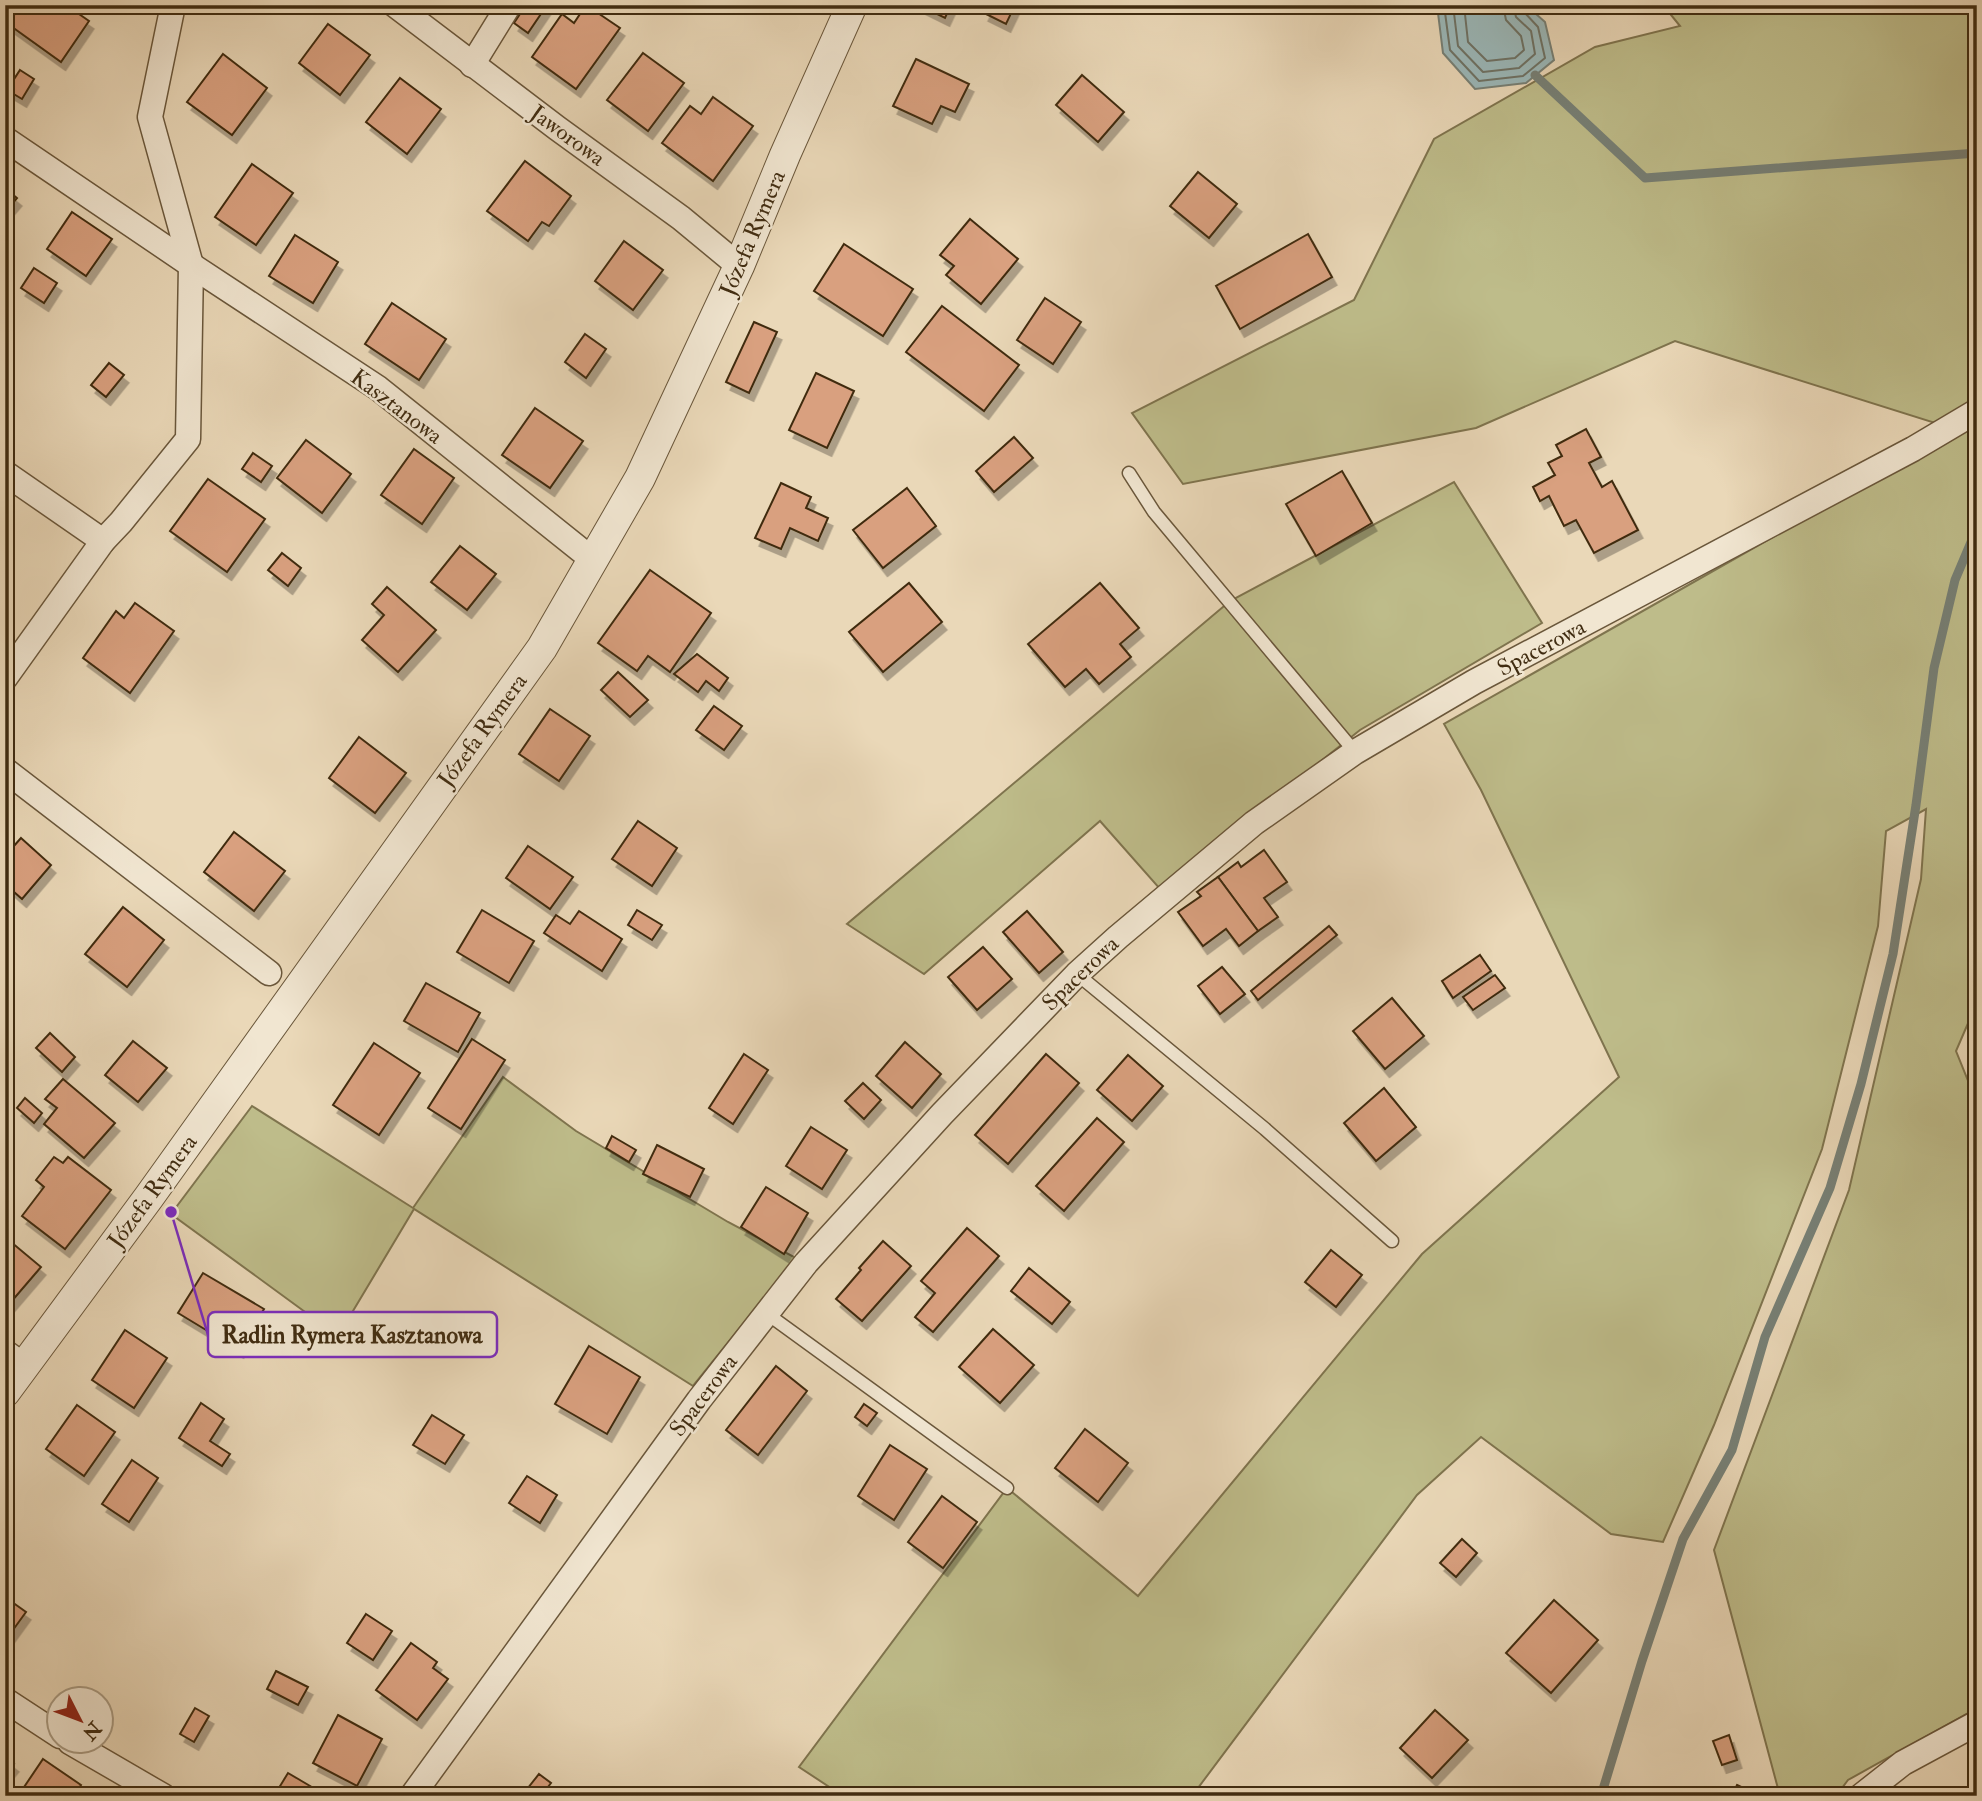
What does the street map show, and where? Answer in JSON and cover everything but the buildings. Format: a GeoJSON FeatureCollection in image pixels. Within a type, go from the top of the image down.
{"type":"FeatureCollection","features":[{"type":"Feature","properties":{"kind":"street"},"geometry":{"type":"LineString","coordinates":[[5,678],[103,541],[188,439],[191,265],[150,117],[173,5]]}},
{"type":"Feature","properties":{"kind":"street","name":"Jaworowa"},"geometry":{"type":"LineString","coordinates":[[395,5],[472,65],[681,218],[739,266]]}},
{"type":"Feature","properties":{"kind":"street"},"geometry":{"type":"LineString","coordinates":[[472,65],[509,5]]}},
{"type":"Feature","properties":{"kind":"street","name":"Józefa Rymera"},"geometry":{"type":"LineString","coordinates":[[5,1392],[15,1359],[149,1197],[542,648],[640,478],[739,266],[852,5]]}},
{"type":"Feature","properties":{"kind":"street","name":"Kasztanowa"},"geometry":{"type":"LineString","coordinates":[[5,139],[379,388],[593,560]]}},
{"type":"Feature","properties":{"kind":"street","name":"Spacerowa"},"geometry":{"type":"LineString","coordinates":[[412,1796],[765,1313],[806,1263],[924,1134],[1076,974],[1254,823],[1355,752],[1474,682],[1913,449],[1977,411]]}},
{"type":"Feature","properties":{"kind":"street"},"geometry":{"type":"LineString","coordinates":[[5,472],[103,541]]}},
{"type":"Feature","properties":{"kind":"street"},"geometry":{"type":"LineString","coordinates":[[5,770],[269,973]]}},
{"type":"Feature","properties":{"kind":"street"},"geometry":{"type":"LineString","coordinates":[[5,1700],[46,1727]]}},
{"type":"Feature","properties":{"kind":"street"},"geometry":{"type":"LineString","coordinates":[[1861,1796],[1903,1763],[1977,1723]]}},
{"type":"Feature","properties":{"kind":"street"},"geometry":{"type":"LineString","coordinates":[[95,1756],[163,1796]]}},
{"type":"Feature","properties":{"kind":"lane"},"geometry":{"type":"LineString","coordinates":[[1129,473],[1154,512],[1355,752]]}},
{"type":"Feature","properties":{"kind":"lane"},"geometry":{"type":"LineString","coordinates":[[1076,974],[1265,1129],[1392,1241]]}},
{"type":"Feature","properties":{"kind":"lane"},"geometry":{"type":"LineString","coordinates":[[765,1313],[1007,1488]]}},
{"type":"Feature","properties":{"kind":"shaded area"},"geometry":{"type":"Polygon","coordinates":[[[1663,5],[1977,5],[1977,398],[1935,423],[1675,341],[1476,428],[1183,484],[1132,413],[1354,300],[1434,139],[1595,47],[1680,26],[1663,5]]]}},
{"type":"Feature","properties":{"kind":"shaded area"},"geometry":{"type":"Polygon","coordinates":[[[1977,421],[1977,1016],[1969,1021],[1956,1051],[1977,1103],[1977,1534],[1971,1537],[1977,1548],[1977,1708],[1848,1780],[1836,1796],[1780,1796],[1714,1550],[1849,1190],[1921,879],[1926,809],[1886,831],[1878,926],[1822,1149],[1714,1425],[1663,1542],[1611,1534],[1481,1437],[1417,1495],[1192,1796],[843,1796],[799,1767],[1007,1488],[1138,1596],[1422,1254],[1619,1077],[1481,790],[1444,724],[1977,421]]]}},
{"type":"Feature","properties":{"kind":"shaded area"},"geometry":{"type":"Polygon","coordinates":[[[1454,482],[1542,623],[1360,730],[1160,889],[1100,821],[924,974],[847,924],[1230,601],[1454,482]]]}},
{"type":"Feature","properties":{"kind":"shaded area"},"geometry":{"type":"Polygon","coordinates":[[[503,1077],[576,1131],[728,1222],[796,1258],[693,1386],[414,1209],[338,1336],[171,1214],[252,1106],[413,1208],[503,1077]]]}},
{"type":"Feature","properties":{"kind":"water"},"geometry":{"type":"Polygon","coordinates":[[[1437,5],[1526,5],[1545,22],[1554,60],[1526,83],[1475,89],[1443,53],[1437,5]]]}},
{"type":"Feature","properties":{"kind":"waterway"},"geometry":{"type":"LineString","coordinates":[[1535,75],[1645,178],[1977,153]]}},
{"type":"Feature","properties":{"kind":"waterway"},"geometry":{"type":"LineString","coordinates":[[1601,1796],[1683,1539],[1732,1450],[1765,1337],[1830,1188],[1861,1084],[1893,954],[1934,668],[1955,580],[1977,528]]}},
{"type":"Feature","properties":{"kind":"place","name":"Radlin Rymera Kasztanowa"},"geometry":{"type":"Point","coordinates":[171,1212]}}]}
